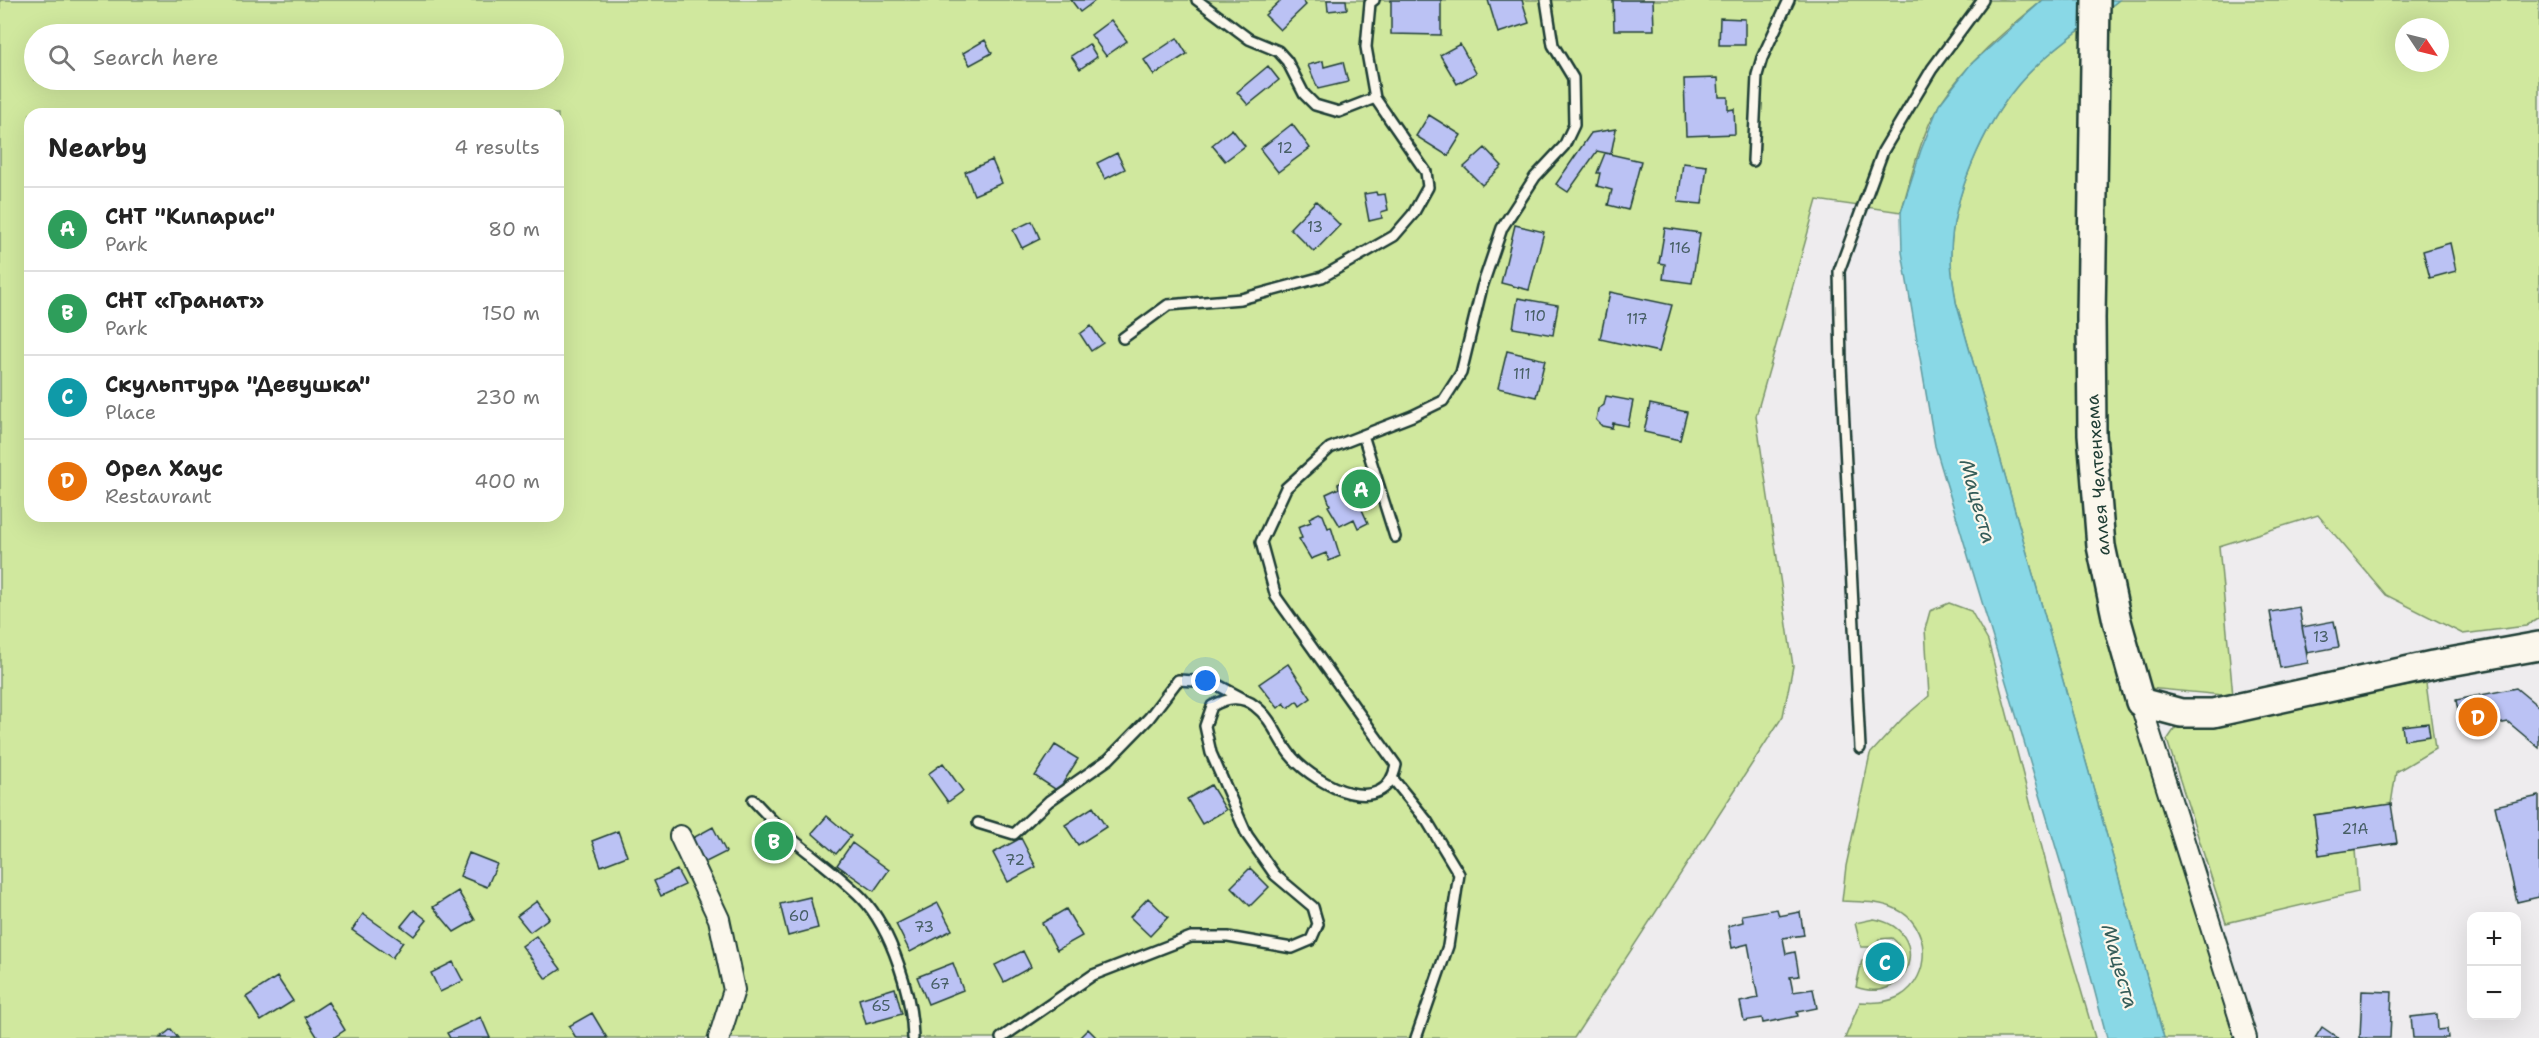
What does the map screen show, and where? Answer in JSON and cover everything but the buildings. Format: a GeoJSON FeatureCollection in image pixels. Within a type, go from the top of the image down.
{"type":"FeatureCollection","features":[{"type":"Feature","properties":{"kind":"main road","name":"аллея Челтенхема"},"geometry":{"type":"LineString","coordinates":[[2096,0],[2092,434],[2101,546],[2117,621],[2140,702]]}},
{"type":"Feature","properties":{"kind":"main road"},"geometry":{"type":"LineString","coordinates":[[2140,702],[2181,713],[2213,713],[2433,665],[2539,646]]}},
{"type":"Feature","properties":{"kind":"street","name":"аллея Челтенхема"},"geometry":{"type":"LineString","coordinates":[[2140,702],[2246,1038]]}},
{"type":"Feature","properties":{"kind":"street"},"geometry":{"type":"LineString","coordinates":[[680,836],[719,920],[734,990],[719,1038]]}},
{"type":"Feature","properties":{"kind":"lane"},"geometry":{"type":"LineString","coordinates":[[1197,0],[1249,39],[1278,51],[1287,61],[1304,94],[1315,105],[1340,112],[1375,98]]}},
{"type":"Feature","properties":{"kind":"lane"},"geometry":{"type":"LineString","coordinates":[[1123,338],[1168,304],[1241,299],[1322,277],[1394,236],[1413,214],[1428,188],[1426,172],[1375,98],[1366,47],[1370,3],[1374,0]]}},
{"type":"Feature","properties":{"kind":"lane"},"geometry":{"type":"LineString","coordinates":[[978,823],[1014,834],[1049,801],[1109,759],[1149,718],[1178,680],[1212,682],[1257,707],[1272,725],[1293,759],[1344,792],[1366,796],[1383,789],[1393,780],[1396,765],[1276,597],[1261,542],[1286,488],[1329,447],[1364,435],[1443,401],[1461,373],[1482,287],[1502,228],[1535,177],[1564,146],[1574,125],[1573,78],[1553,45],[1545,0]]}},
{"type":"Feature","properties":{"kind":"lane"},"geometry":{"type":"LineString","coordinates":[[1753,160],[1757,75],[1762,58],[1789,0]]}},
{"type":"Feature","properties":{"kind":"lane"},"geometry":{"type":"LineString","coordinates":[[1860,748],[1840,364],[1839,272],[1883,151],[1932,69],[1983,0]]}},
{"type":"Feature","properties":{"kind":"lane"},"geometry":{"type":"LineString","coordinates":[[1364,435],[1395,537]]}},
{"type":"Feature","properties":{"kind":"lane"},"geometry":{"type":"LineString","coordinates":[[1001,1038],[1093,975],[1191,937],[1228,937],[1292,948],[1311,940],[1318,924],[1313,907],[1275,875],[1247,835],[1211,753],[1205,726],[1212,706],[1225,699],[1244,699]]}},
{"type":"Feature","properties":{"kind":"lane"},"geometry":{"type":"LineString","coordinates":[[1393,780],[1428,821],[1459,874],[1448,946],[1416,1038]]}},
{"type":"Feature","properties":{"kind":"lane"},"geometry":{"type":"LineString","coordinates":[[753,800],[792,839],[817,856],[864,900],[889,941],[903,976],[913,1016],[913,1038]]}},
{"type":"Feature","properties":{"kind":"green space"},"geometry":{"type":"Polygon","coordinates":[[[0,0],[2043,0],[2001,35],[1950,89],[1927,128],[1901,212],[1817,200],[1756,416],[1793,666],[1783,716],[1574,1038],[0,1038],[0,0]]]}},
{"type":"Feature","properties":{"kind":"green space"},"geometry":{"type":"Polygon","coordinates":[[[2119,0],[2539,0],[2539,618],[2526,626],[2463,634],[2386,595],[2318,515],[2219,546],[2233,696],[2138,687],[2239,1038],[2164,1038],[1956,302],[1951,252],[1957,209],[1963,187],[1982,142],[2005,102],[2029,73],[2053,51],[2119,0]]]}},
{"type":"Feature","properties":{"kind":"green space"},"geometry":{"type":"Polygon","coordinates":[[[1949,603],[1971,611],[1988,641],[2064,932],[2095,1038],[1845,1038],[1860,1002],[1880,1002],[1900,996],[1911,987],[1922,964],[1921,938],[1916,926],[1907,916],[1883,905],[1842,901],[1846,866],[1870,754],[1902,719],[1929,696],[1925,629],[1930,611],[1949,603]]]}},
{"type":"Feature","properties":{"kind":"green space"},"geometry":{"type":"Polygon","coordinates":[[[2426,683],[2435,749],[2396,772],[2391,804],[2314,815],[2319,855],[2355,849],[2358,892],[2226,923],[2167,740],[2176,727],[2426,683]]]}},
{"type":"Feature","properties":{"kind":"green space"},"geometry":{"type":"Polygon","coordinates":[[[1874,919],[1892,926],[1904,937],[1909,950],[1908,964],[1902,977],[1891,986],[1875,990],[1856,987],[1862,960],[1873,960],[1879,969],[1894,969],[1901,953],[1896,941],[1892,938],[1879,939],[1873,947],[1861,947],[1855,923],[1874,919]]]}},
{"type":"Feature","properties":{"kind":"water","name":"Мацеста"},"geometry":{"type":"Polygon","coordinates":[[[2043,0],[2119,0],[2066,40],[2029,73],[1993,121],[1963,187],[1953,231],[1952,271],[1956,302],[2164,1038],[2107,1038],[2063,871],[1935,446],[1902,252],[1901,212],[1921,150],[1939,105],[1970,65],[2043,0]]]}},
{"type":"Feature","properties":{"kind":"place","name":"СНТ \"Кипарис\""},"geometry":{"type":"Point","coordinates":[1361,489]}},
{"type":"Feature","properties":{"kind":"place","name":"Орел Хаус"},"geometry":{"type":"Point","coordinates":[2478,717]}},
{"type":"Feature","properties":{"kind":"place","name":"СНТ «Гранат»"},"geometry":{"type":"Point","coordinates":[774,841]}},
{"type":"Feature","properties":{"kind":"place","name":"Скульптура \"Девушка\""},"geometry":{"type":"Point","coordinates":[1885,962]}}]}
